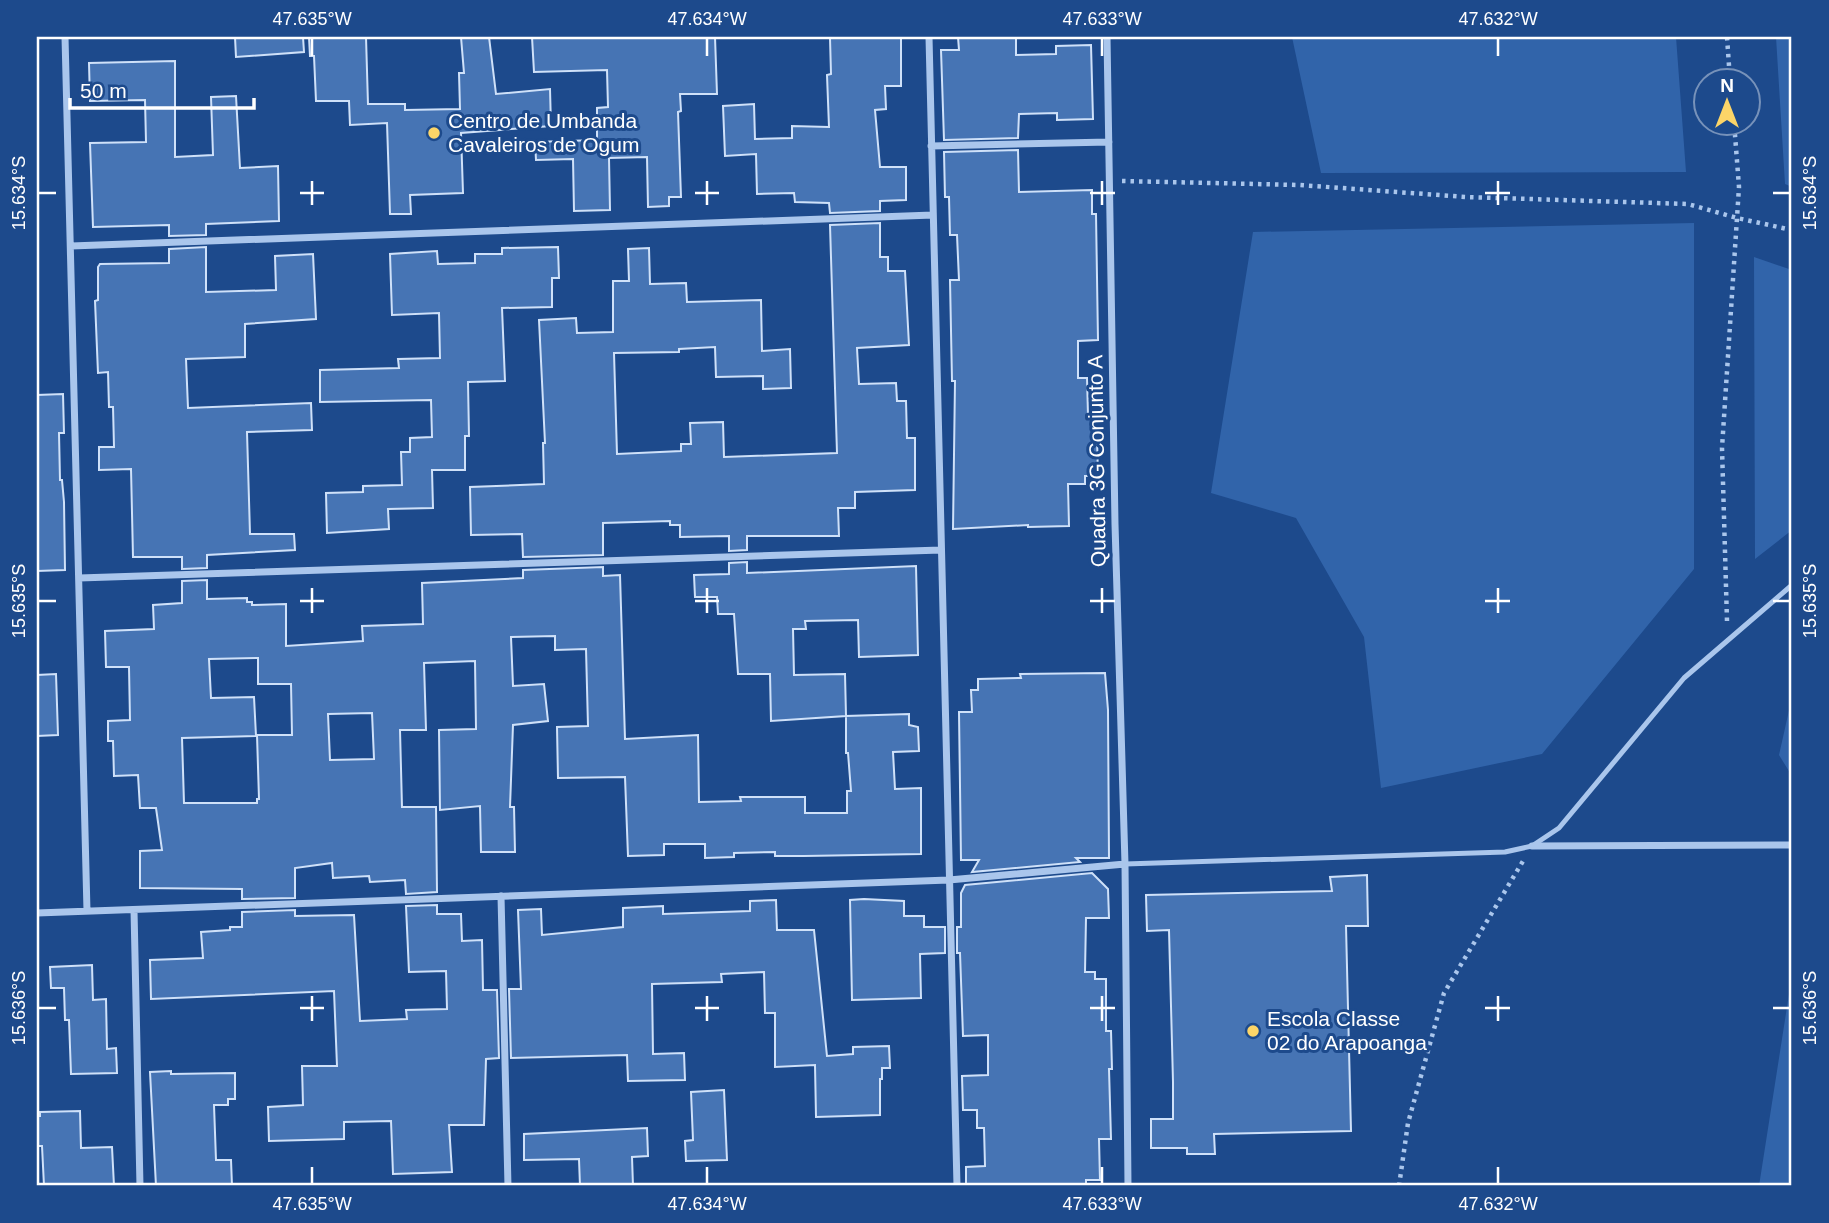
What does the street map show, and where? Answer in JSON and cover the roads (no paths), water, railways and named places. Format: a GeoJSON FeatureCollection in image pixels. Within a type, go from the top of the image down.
{"type":"FeatureCollection","features":[{"type":"Feature","properties":{"kind":"street"},"geometry":{"type":"LineString","coordinates":[[65,37],[87,911]]}},
{"type":"Feature","properties":{"kind":"street"},"geometry":{"type":"LineString","coordinates":[[929,37],[957,1186]]}},
{"type":"Feature","properties":{"kind":"street","name":"Quadra 3G Conjunto A"},"geometry":{"type":"LineString","coordinates":[[1107,37],[1114,510],[1125,864],[1128,1186]]}},
{"type":"Feature","properties":{"kind":"street"},"geometry":{"type":"LineString","coordinates":[[931,146],[1109,142]]}},
{"type":"Feature","properties":{"kind":"street"},"geometry":{"type":"LineString","coordinates":[[71,246],[933,215]]}},
{"type":"Feature","properties":{"kind":"street"},"geometry":{"type":"LineString","coordinates":[[79,578],[941,550]]}},
{"type":"Feature","properties":{"kind":"street"},"geometry":{"type":"LineString","coordinates":[[1532,846],[1792,845]]}},
{"type":"Feature","properties":{"kind":"street"},"geometry":{"type":"LineString","coordinates":[[37,913],[950,880],[1125,864]]}},
{"type":"Feature","properties":{"kind":"street"},"geometry":{"type":"LineString","coordinates":[[500,896],[508,1186]]}},
{"type":"Feature","properties":{"kind":"street"},"geometry":{"type":"LineString","coordinates":[[134,910],[140,1186]]}},
{"type":"Feature","properties":{"kind":"lane"},"geometry":{"type":"LineString","coordinates":[[1125,864],[1505,852],[1532,846],[1559,828],[1684,678],[1792,585]]}},
{"type":"Feature","properties":{"kind":"place","name":"Centro de Umbanda Cavaleiros de Ogum"},"geometry":{"type":"Point","coordinates":[434,133]}},
{"type":"Feature","properties":{"kind":"place","name":"Escola Classe 02 do Arapoanga"},"geometry":{"type":"Point","coordinates":[1253,1031]}}]}
